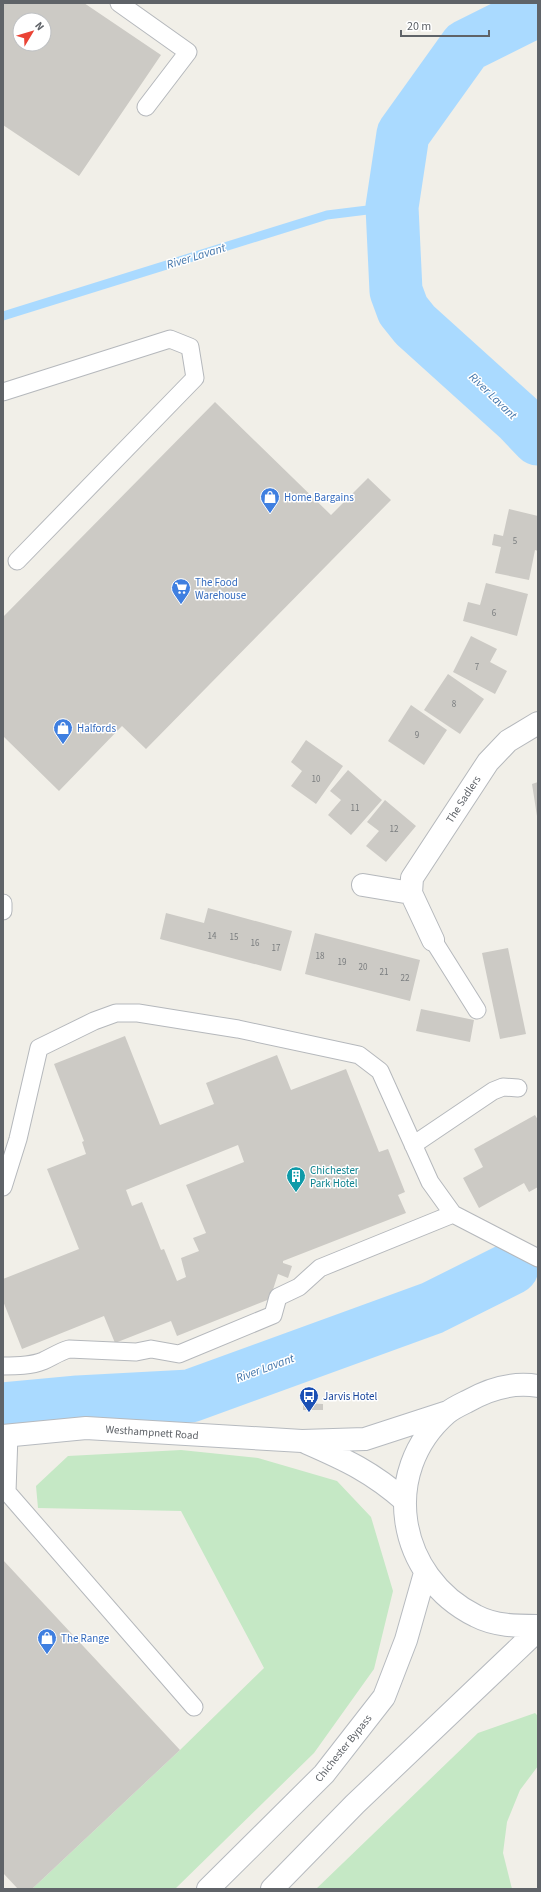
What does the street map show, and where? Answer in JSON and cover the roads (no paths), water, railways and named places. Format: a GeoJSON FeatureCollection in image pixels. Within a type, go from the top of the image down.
{"type":"FeatureCollection","features":[{"type":"Feature","properties":{"kind":"street","name":"The Sadlers"},"geometry":{"type":"LineString","coordinates":[[411,893],[412,878],[488,762],[508,740],[538,723]]}},
{"type":"Feature","properties":{"kind":"street"},"geometry":{"type":"LineString","coordinates":[[364,885],[411,893],[433,940]]}},
{"type":"Feature","properties":{"kind":"street"},"geometry":{"type":"LineString","coordinates":[[538,1386],[525,1384],[484,1392],[448,1412],[425,1438],[410,1468],[405,1501],[406,1527],[413,1551],[425,1573],[448,1598],[476,1617],[508,1626],[538,1626]]}},
{"type":"Feature","properties":{"kind":"street","name":"Westhampnett Road"},"geometry":{"type":"LineString","coordinates":[[6,1436],[86,1428],[302,1440],[365,1439],[448,1412]]}},
{"type":"Feature","properties":{"kind":"street","name":"Westhampnett Road"},"geometry":{"type":"LineString","coordinates":[[302,1440],[351,1462],[384,1483],[405,1501]]}},
{"type":"Feature","properties":{"kind":"street","name":"Chichester Bypass"},"geometry":{"type":"LineString","coordinates":[[208,1889],[324,1774],[384,1697],[406,1640],[425,1573]]}},
{"type":"Feature","properties":{"kind":"street"},"geometry":{"type":"LineString","coordinates":[[272,1889],[355,1804],[538,1630]]}},
{"type":"Feature","properties":{"kind":"lane"},"geometry":{"type":"LineString","coordinates":[[119,3],[188,52],[146,107]]}},
{"type":"Feature","properties":{"kind":"lane"},"geometry":{"type":"LineString","coordinates":[[3,392],[170,339],[190,347],[195,378],[17,561]]}},
{"type":"Feature","properties":{"kind":"lane"},"geometry":{"type":"LineString","coordinates":[[3,903],[3,912]]}},
{"type":"Feature","properties":{"kind":"lane"},"geometry":{"type":"LineString","coordinates":[[433,940],[477,1010]]}},
{"type":"Feature","properties":{"kind":"lane"},"geometry":{"type":"LineString","coordinates":[[3,1187],[18,1139],[39,1048],[88,1023],[116,1013],[138,1013],[238,1029],[359,1056],[380,1071],[430,1182],[453,1214],[538,1258]]}},
{"type":"Feature","properties":{"kind":"lane"},"geometry":{"type":"LineString","coordinates":[[413,1145],[493,1091],[503,1087],[518,1088]]}},
{"type":"Feature","properties":{"kind":"lane"},"geometry":{"type":"LineString","coordinates":[[3,1366],[35,1364],[69,1349],[136,1352],[151,1349],[179,1354],[273,1315],[278,1297],[299,1287],[320,1268],[453,1214]]}},
{"type":"Feature","properties":{"kind":"lane"},"geometry":{"type":"LineString","coordinates":[[6,1436],[7,1492],[194,1707]]}},
{"type":"Feature","properties":{"kind":"waterway","name":"River Lavant"},"geometry":{"type":"LineString","coordinates":[[538,10],[466,46],[403,134],[392,207],[396,291],[403,310],[415,325],[518,418],[538,439]]}},
{"type":"Feature","properties":{"kind":"waterway","name":"River Lavant"},"geometry":{"type":"LineString","coordinates":[[3,316],[327,215],[392,207]]}},
{"type":"Feature","properties":{"kind":"waterway","name":"River Lavant"},"geometry":{"type":"LineString","coordinates":[[3,1409],[78,1402],[190,1396],[432,1308],[512,1268]]}},
{"type":"Feature","properties":{"kind":"place","name":"Home Bargains"},"geometry":{"type":"Point","coordinates":[270,514]}},
{"type":"Feature","properties":{"kind":"place","name":"The Food Warehouse"},"geometry":{"type":"Point","coordinates":[181,605]}},
{"type":"Feature","properties":{"kind":"place","name":"Halfords"},"geometry":{"type":"Point","coordinates":[63,745]}},
{"type":"Feature","properties":{"kind":"place","name":"Chichester Park Hotel"},"geometry":{"type":"Point","coordinates":[296,1193]}},
{"type":"Feature","properties":{"kind":"place","name":"Jarvis Hotel"},"geometry":{"type":"Point","coordinates":[309,1413]}},
{"type":"Feature","properties":{"kind":"place","name":"The Range"},"geometry":{"type":"Point","coordinates":[47,1655]}}]}
